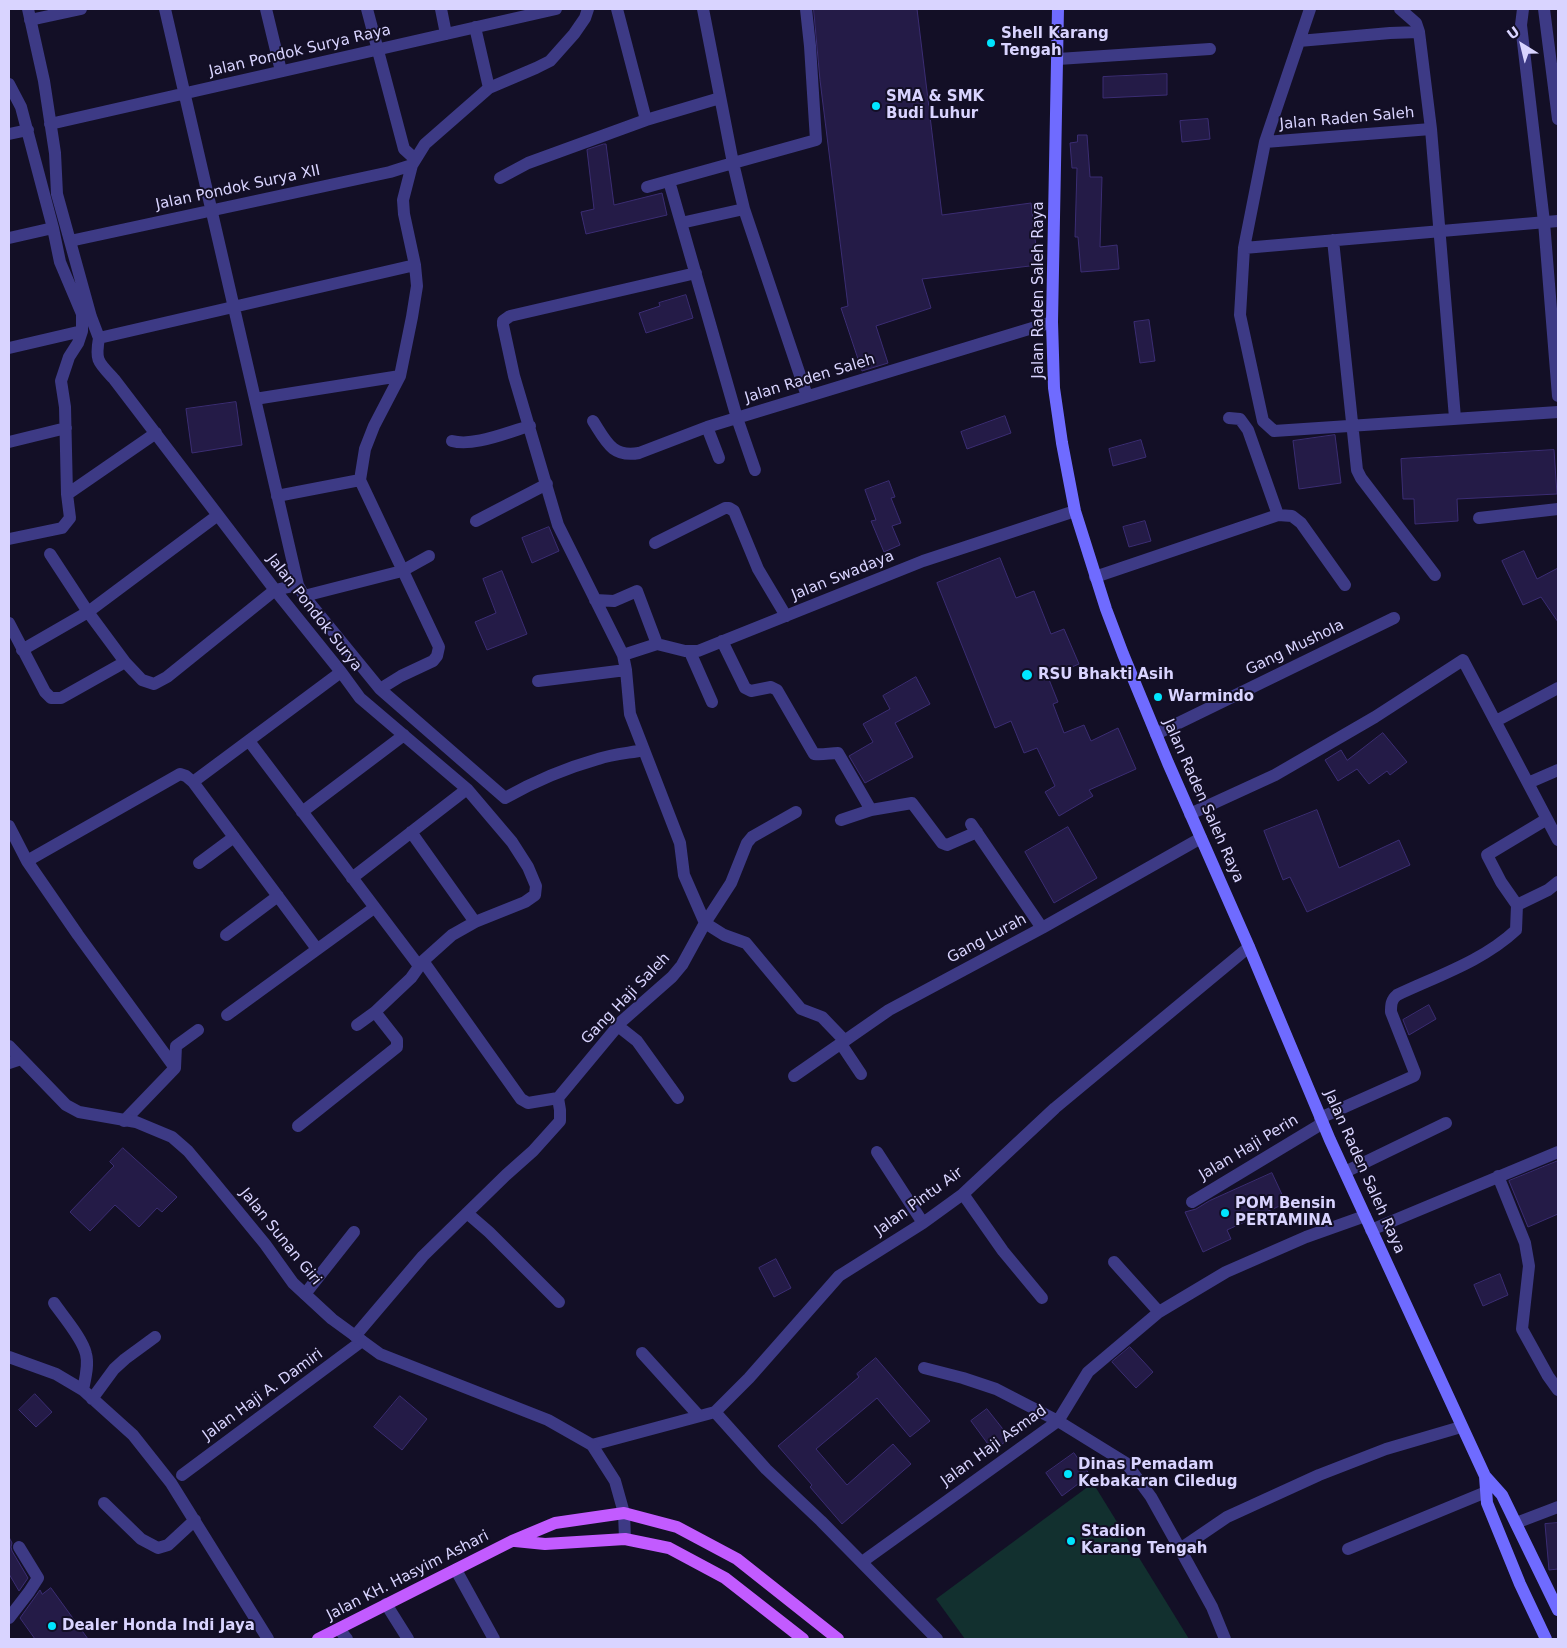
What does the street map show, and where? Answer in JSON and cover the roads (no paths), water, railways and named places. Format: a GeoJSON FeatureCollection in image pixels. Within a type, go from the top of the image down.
{"type":"FeatureCollection","features":[{"type":"Feature","properties":{"kind":"main road","name":"Jalan Raden Saleh Raya"},"geometry":{"type":"LineString","coordinates":[[1058,9],[1052,322],[1056,397],[1062,443],[1075,511],[1123,654],[1321,1120],[1461,1427],[1485,1476],[1502,1495],[1558,1610]]}},
{"type":"Feature","properties":{"kind":"main road","name":"Jalan Raden Saleh Raya"},"geometry":{"type":"LineString","coordinates":[[1485,1476],[1487,1503],[1520,1584],[1546,1639]]}},
{"type":"Feature","properties":{"kind":"main road","name":"Jalan KH. Hasyim Ashari"},"geometry":{"type":"LineString","coordinates":[[318,1639],[343,1634],[386,1604],[512,1541],[555,1523],[624,1513],[677,1527],[737,1558],[838,1639]]}},
{"type":"Feature","properties":{"kind":"main road","name":"Jalan KH. Hasyim Ashari"},"geometry":{"type":"LineString","coordinates":[[512,1541],[545,1544],[625,1539],[669,1548],[725,1578],[803,1639]]}},
{"type":"Feature","properties":{"kind":"street"},"geometry":{"type":"LineString","coordinates":[[81,9],[29,14],[44,81],[55,153],[57,194],[91,317],[99,338],[415,265]]}},
{"type":"Feature","properties":{"kind":"street"},"geometry":{"type":"LineString","coordinates":[[165,9],[276,496],[301,591],[380,689],[505,798],[526,786],[600,758],[644,750]]}},
{"type":"Feature","properties":{"kind":"street"},"geometry":{"type":"LineString","coordinates":[[266,9],[281,71]]}},
{"type":"Feature","properties":{"kind":"street"},"geometry":{"type":"LineString","coordinates":[[366,9],[404,149],[414,162]]}},
{"type":"Feature","properties":{"kind":"street"},"geometry":{"type":"LineString","coordinates":[[441,9],[446,34]]}},
{"type":"Feature","properties":{"kind":"street","name":"Jalan Pondok Surya Raya"},"geometry":{"type":"LineString","coordinates":[[50,124],[446,34],[519,13],[556,9]]}},
{"type":"Feature","properties":{"kind":"street"},"geometry":{"type":"LineString","coordinates":[[380,689],[400,676],[433,661],[437,656],[438,647],[360,480],[365,449],[374,426],[400,376],[417,286],[415,265],[404,214],[404,200],[414,162],[425,144],[490,88],[550,61],[574,34],[585,18],[588,9]]}},
{"type":"Feature","properties":{"kind":"street"},"geometry":{"type":"LineString","coordinates":[[617,9],[646,120]]}},
{"type":"Feature","properties":{"kind":"street"},"geometry":{"type":"LineString","coordinates":[[703,9],[733,163],[744,209],[808,396]]}},
{"type":"Feature","properties":{"kind":"street"},"geometry":{"type":"LineString","coordinates":[[647,187],[816,140],[806,9]]}},
{"type":"Feature","properties":{"kind":"street"},"geometry":{"type":"LineString","coordinates":[[1310,9],[1265,142],[1244,248],[1240,315],[1262,421],[1274,431],[1351,424],[1558,412]]}},
{"type":"Feature","properties":{"kind":"street"},"geometry":{"type":"LineString","coordinates":[[1400,9],[1416,23],[1419,32],[1431,129],[1455,418]]}},
{"type":"Feature","properties":{"kind":"street"},"geometry":{"type":"LineString","coordinates":[[1523,9],[1521,25],[1544,222],[1558,396]]}},
{"type":"Feature","properties":{"kind":"street"},"geometry":{"type":"LineString","coordinates":[[1544,9],[1558,119]]}},
{"type":"Feature","properties":{"kind":"street"},"geometry":{"type":"LineString","coordinates":[[475,27],[490,88]]}},
{"type":"Feature","properties":{"kind":"street"},"geometry":{"type":"LineString","coordinates":[[1299,41],[1419,32]]}},
{"type":"Feature","properties":{"kind":"street"},"geometry":{"type":"LineString","coordinates":[[1058,59],[1210,49]]}},
{"type":"Feature","properties":{"kind":"street"},"geometry":{"type":"LineString","coordinates":[[9,84],[21,107],[28,130],[60,262],[82,314],[82,331],[78,343],[69,357],[61,381],[65,407],[67,494],[70,518],[62,528],[9,539]]}},
{"type":"Feature","properties":{"kind":"street"},"geometry":{"type":"LineString","coordinates":[[500,178],[528,163],[646,120],[720,98]]}},
{"type":"Feature","properties":{"kind":"street","name":"Jalan Raden Saleh"},"geometry":{"type":"LineString","coordinates":[[1265,142],[1431,129]]}},
{"type":"Feature","properties":{"kind":"street"},"geometry":{"type":"LineString","coordinates":[[9,134],[28,130]]}},
{"type":"Feature","properties":{"kind":"street","name":"Jalan Pondok Surya XII"},"geometry":{"type":"LineString","coordinates":[[70,241],[390,172],[414,162]]}},
{"type":"Feature","properties":{"kind":"street"},"geometry":{"type":"LineString","coordinates":[[669,181],[737,418],[755,470]]}},
{"type":"Feature","properties":{"kind":"street"},"geometry":{"type":"LineString","coordinates":[[681,223],[744,209]]}},
{"type":"Feature","properties":{"kind":"street"},"geometry":{"type":"LineString","coordinates":[[1244,248],[1558,221]]}},
{"type":"Feature","properties":{"kind":"street"},"geometry":{"type":"LineString","coordinates":[[9,238],[53,228]]}},
{"type":"Feature","properties":{"kind":"street"},"geometry":{"type":"LineString","coordinates":[[1333,240],[1357,470],[1361,478],[1435,575]]}},
{"type":"Feature","properties":{"kind":"street"},"geometry":{"type":"LineString","coordinates":[[696,273],[510,316],[503,321],[502,325],[514,376],[558,525],[623,655],[630,714],[680,843],[684,875],[705,923],[724,935],[746,943],[801,1009],[822,1017],[843,1042],[861,1074]]}},
{"type":"Feature","properties":{"kind":"street","name":"Jalan Raden Saleh"},"geometry":{"type":"LineString","coordinates":[[593,421],[609,446],[618,452],[629,455],[639,453],[707,427],[1052,322]]}},
{"type":"Feature","properties":{"kind":"street"},"geometry":{"type":"LineString","coordinates":[[9,348],[82,331]]}},
{"type":"Feature","properties":{"kind":"street","name":"Jalan Pondok Surya"},"geometry":{"type":"LineString","coordinates":[[99,338],[97,352],[99,363],[114,379],[360,698],[467,789],[512,842],[528,867],[536,886],[535,895],[525,902],[475,922]]}},
{"type":"Feature","properties":{"kind":"street"},"geometry":{"type":"LineString","coordinates":[[255,399],[400,376]]}},
{"type":"Feature","properties":{"kind":"street"},"geometry":{"type":"LineString","coordinates":[[1229,418],[1240,419],[1248,430],[1278,515]]}},
{"type":"Feature","properties":{"kind":"street"},"geometry":{"type":"LineString","coordinates":[[452,441],[461,443],[487,438],[530,426]]}},
{"type":"Feature","properties":{"kind":"street"},"geometry":{"type":"LineString","coordinates":[[707,427],[719,458]]}},
{"type":"Feature","properties":{"kind":"street"},"geometry":{"type":"LineString","coordinates":[[9,442],[66,428]]}},
{"type":"Feature","properties":{"kind":"street"},"geometry":{"type":"LineString","coordinates":[[69,494],[156,433]]}},
{"type":"Feature","properties":{"kind":"street"},"geometry":{"type":"LineString","coordinates":[[276,496],[360,480]]}},
{"type":"Feature","properties":{"kind":"street"},"geometry":{"type":"LineString","coordinates":[[476,521],[547,484]]}},
{"type":"Feature","properties":{"kind":"street"},"geometry":{"type":"LineString","coordinates":[[655,543],[725,508],[734,510],[758,569],[786,616]]}},
{"type":"Feature","properties":{"kind":"street"},"geometry":{"type":"LineString","coordinates":[[1479,518],[1558,509]]}},
{"type":"Feature","properties":{"kind":"street","name":"Jalan Swadaya"},"geometry":{"type":"LineString","coordinates":[[690,652],[698,651],[923,561],[1075,511]]}},
{"type":"Feature","properties":{"kind":"street"},"geometry":{"type":"LineString","coordinates":[[22,650],[88,612],[218,515]]}},
{"type":"Feature","properties":{"kind":"street"},"geometry":{"type":"LineString","coordinates":[[1096,577],[1278,515],[1292,516],[1301,523],[1345,584]]}},
{"type":"Feature","properties":{"kind":"street"},"geometry":{"type":"LineString","coordinates":[[50,554],[88,612],[125,662],[142,680],[154,684],[167,677],[275,590],[301,591],[402,570],[429,556]]}},
{"type":"Feature","properties":{"kind":"street"},"geometry":{"type":"LineString","coordinates":[[595,600],[614,601],[638,591],[657,644]]}},
{"type":"Feature","properties":{"kind":"street","name":"Gang Mushola"},"geometry":{"type":"LineString","coordinates":[[1156,734],[1394,618]]}},
{"type":"Feature","properties":{"kind":"street"},"geometry":{"type":"LineString","coordinates":[[9,623],[45,692],[51,698],[61,698],[125,662]]}},
{"type":"Feature","properties":{"kind":"street"},"geometry":{"type":"LineString","coordinates":[[722,641],[745,688],[751,692],[771,687],[777,690],[814,754],[838,753],[871,810]]}},
{"type":"Feature","properties":{"kind":"street"},"geometry":{"type":"LineString","coordinates":[[623,655],[657,644],[690,652],[712,702]]}},
{"type":"Feature","properties":{"kind":"street"},"geometry":{"type":"LineString","coordinates":[[1190,814],[1275,775],[1375,717],[1463,660],[1558,840]]}},
{"type":"Feature","properties":{"kind":"street"},"geometry":{"type":"LineString","coordinates":[[538,681],[626,670]]}},
{"type":"Feature","properties":{"kind":"street"},"geometry":{"type":"LineString","coordinates":[[193,782],[341,672]]}},
{"type":"Feature","properties":{"kind":"street"},"geometry":{"type":"LineString","coordinates":[[1496,720],[1558,688]]}},
{"type":"Feature","properties":{"kind":"street"},"geometry":{"type":"LineString","coordinates":[[302,812],[404,735]]}},
{"type":"Feature","properties":{"kind":"street"},"geometry":{"type":"LineString","coordinates":[[249,741],[374,908],[421,963],[521,1099],[528,1103],[558,1098],[560,1121],[533,1151],[423,1256],[359,1339]]}},
{"type":"Feature","properties":{"kind":"street"},"geometry":{"type":"LineString","coordinates":[[1528,784],[1558,770]]}},
{"type":"Feature","properties":{"kind":"street"},"geometry":{"type":"LineString","coordinates":[[27,861],[180,774],[193,782],[317,949]]}},
{"type":"Feature","properties":{"kind":"street"},"geometry":{"type":"LineString","coordinates":[[352,878],[467,789]]}},
{"type":"Feature","properties":{"kind":"street"},"geometry":{"type":"LineString","coordinates":[[841,820],[871,810],[912,803],[942,844],[947,845],[974,828],[1042,928]]}},
{"type":"Feature","properties":{"kind":"street","name":"Gang Haji Saleh"},"geometry":{"type":"LineString","coordinates":[[558,1098],[618,1026],[682,966],[705,923],[731,883],[747,843],[752,837],[796,812]]}},
{"type":"Feature","properties":{"kind":"street"},"geometry":{"type":"LineString","coordinates":[[1547,820],[1487,855],[1501,882],[1517,905],[1548,890],[1558,882]]}},
{"type":"Feature","properties":{"kind":"street"},"geometry":{"type":"LineString","coordinates":[[9,826],[27,861],[78,935],[176,1068]]}},
{"type":"Feature","properties":{"kind":"street"},"geometry":{"type":"LineString","coordinates":[[357,1025],[375,1012],[411,978],[421,963],[452,935],[475,922],[411,832]]}},
{"type":"Feature","properties":{"kind":"street"},"geometry":{"type":"LineString","coordinates":[[199,863],[234,837]]}},
{"type":"Feature","properties":{"kind":"street","name":"Gang Lurah"},"geometry":{"type":"LineString","coordinates":[[794,1076],[889,1010],[1042,928],[1201,838]]}},
{"type":"Feature","properties":{"kind":"street"},"geometry":{"type":"LineString","coordinates":[[226,935],[278,896]]}},
{"type":"Feature","properties":{"kind":"street","name":"Jalan Haji Perin"},"geometry":{"type":"LineString","coordinates":[[1192,1202],[1321,1120],[1412,1077],[1415,1073],[1391,1012],[1393,998],[1494,948],[1516,930],[1517,905]]}},
{"type":"Feature","properties":{"kind":"street"},"geometry":{"type":"LineString","coordinates":[[227,1015],[374,908]]}},
{"type":"Feature","properties":{"kind":"street","name":"Jalan Pintu Air"},"geometry":{"type":"LineString","coordinates":[[715,1412],[839,1276],[963,1194],[1054,1108],[1249,947]]}},
{"type":"Feature","properties":{"kind":"street"},"geometry":{"type":"LineString","coordinates":[[298,1126],[397,1047],[397,1040],[375,1012]]}},
{"type":"Feature","properties":{"kind":"street"},"geometry":{"type":"LineString","coordinates":[[618,1026],[637,1041],[678,1098]]}},
{"type":"Feature","properties":{"kind":"street"},"geometry":{"type":"LineString","coordinates":[[124,1120],[176,1068],[176,1046],[198,1030]]}},
{"type":"Feature","properties":{"kind":"street","name":"Jalan Sunan Giri"},"geometry":{"type":"LineString","coordinates":[[9,1046],[15,1061],[66,1105],[79,1112],[136,1122],[172,1137],[188,1151],[265,1244],[293,1283],[332,1319],[380,1354],[548,1420],[592,1445],[615,1481],[624,1513],[625,1539]]}},
{"type":"Feature","properties":{"kind":"street"},"geometry":{"type":"LineString","coordinates":[[1345,1172],[1446,1123]]}},
{"type":"Feature","properties":{"kind":"street"},"geometry":{"type":"LineString","coordinates":[[877,1152],[923,1222]]}},
{"type":"Feature","properties":{"kind":"street"},"geometry":{"type":"LineString","coordinates":[[1371,1230],[1558,1152]]}},
{"type":"Feature","properties":{"kind":"street"},"geometry":{"type":"LineString","coordinates":[[1498,1176],[1525,1244],[1529,1266],[1522,1330],[1558,1390]]}},
{"type":"Feature","properties":{"kind":"street"},"geometry":{"type":"LineString","coordinates":[[963,1194],[1003,1251],[1042,1298]]}},
{"type":"Feature","properties":{"kind":"street"},"geometry":{"type":"LineString","coordinates":[[467,1213],[490,1232],[559,1302]]}},
{"type":"Feature","properties":{"kind":"street","name":"Jalan Haji Asmad"},"geometry":{"type":"LineString","coordinates":[[862,1562],[1058,1421],[1088,1372],[1158,1312],[1226,1272],[1306,1237],[1365,1216]]}},
{"type":"Feature","properties":{"kind":"street"},"geometry":{"type":"LineString","coordinates":[[304,1294],[354,1232]]}},
{"type":"Feature","properties":{"kind":"street"},"geometry":{"type":"LineString","coordinates":[[1114,1262],[1158,1312]]}},
{"type":"Feature","properties":{"kind":"street"},"geometry":{"type":"LineString","coordinates":[[54,1303],[78,1338],[86,1354],[88,1394]]}},
{"type":"Feature","properties":{"kind":"street"},"geometry":{"type":"LineString","coordinates":[[88,1394],[114,1369],[155,1337]]}},
{"type":"Feature","properties":{"kind":"street","name":"Jalan Haji A. Damiri"},"geometry":{"type":"LineString","coordinates":[[182,1475],[359,1339]]}},
{"type":"Feature","properties":{"kind":"street"},"geometry":{"type":"LineString","coordinates":[[642,1353],[699,1416]]}},
{"type":"Feature","properties":{"kind":"street"},"geometry":{"type":"LineString","coordinates":[[9,1357],[56,1374],[88,1394],[133,1435],[171,1483],[268,1639]]}},
{"type":"Feature","properties":{"kind":"street"},"geometry":{"type":"LineString","coordinates":[[924,1368],[996,1389],[1058,1421],[1126,1463],[1151,1498],[1180,1549],[1212,1607],[1225,1639]]}},
{"type":"Feature","properties":{"kind":"street"},"geometry":{"type":"LineString","coordinates":[[592,1445],[715,1412],[766,1469],[862,1562],[937,1639]]}},
{"type":"Feature","properties":{"kind":"street"},"geometry":{"type":"LineString","coordinates":[[1180,1549],[1227,1517],[1319,1475],[1386,1449],[1461,1427]]}},
{"type":"Feature","properties":{"kind":"street"},"geometry":{"type":"LineString","coordinates":[[1348,1549],[1486,1492]]}},
{"type":"Feature","properties":{"kind":"street"},"geometry":{"type":"LineString","coordinates":[[104,1503],[141,1538],[158,1548],[168,1545],[195,1520]]}},
{"type":"Feature","properties":{"kind":"street"},"geometry":{"type":"LineString","coordinates":[[1516,1524],[1558,1507]]}},
{"type":"Feature","properties":{"kind":"street"},"geometry":{"type":"LineString","coordinates":[[9,1618],[38,1578],[20,1547]]}},
{"type":"Feature","properties":{"kind":"street"},"geometry":{"type":"LineString","coordinates":[[456,1570],[494,1639]]}},
{"type":"Feature","properties":{"kind":"street"},"geometry":{"type":"LineString","coordinates":[[386,1604],[408,1639]]}},
{"type":"Feature","properties":{"kind":"place","name":"Shell Karang Tengah"},"geometry":{"type":"Point","coordinates":[991,43]}},
{"type":"Feature","properties":{"kind":"place","name":"SMA & SMK Budi Luhur"},"geometry":{"type":"Point","coordinates":[876,106]}},
{"type":"Feature","properties":{"kind":"place","name":"RSU Bhakti Asih"},"geometry":{"type":"Point","coordinates":[1027,675]}},
{"type":"Feature","properties":{"kind":"place","name":"Warmindo"},"geometry":{"type":"Point","coordinates":[1158,697]}},
{"type":"Feature","properties":{"kind":"place","name":"POM Bensin PERTAMINA"},"geometry":{"type":"Point","coordinates":[1225,1213]}},
{"type":"Feature","properties":{"kind":"place","name":"Dinas Pemadam Kebakaran Ciledug"},"geometry":{"type":"Point","coordinates":[1068,1474]}},
{"type":"Feature","properties":{"kind":"place","name":"Stadion Karang Tengah"},"geometry":{"type":"Point","coordinates":[1071,1541]}},
{"type":"Feature","properties":{"kind":"place","name":"Dealer Honda Indi Jaya"},"geometry":{"type":"Point","coordinates":[52,1626]}}]}
